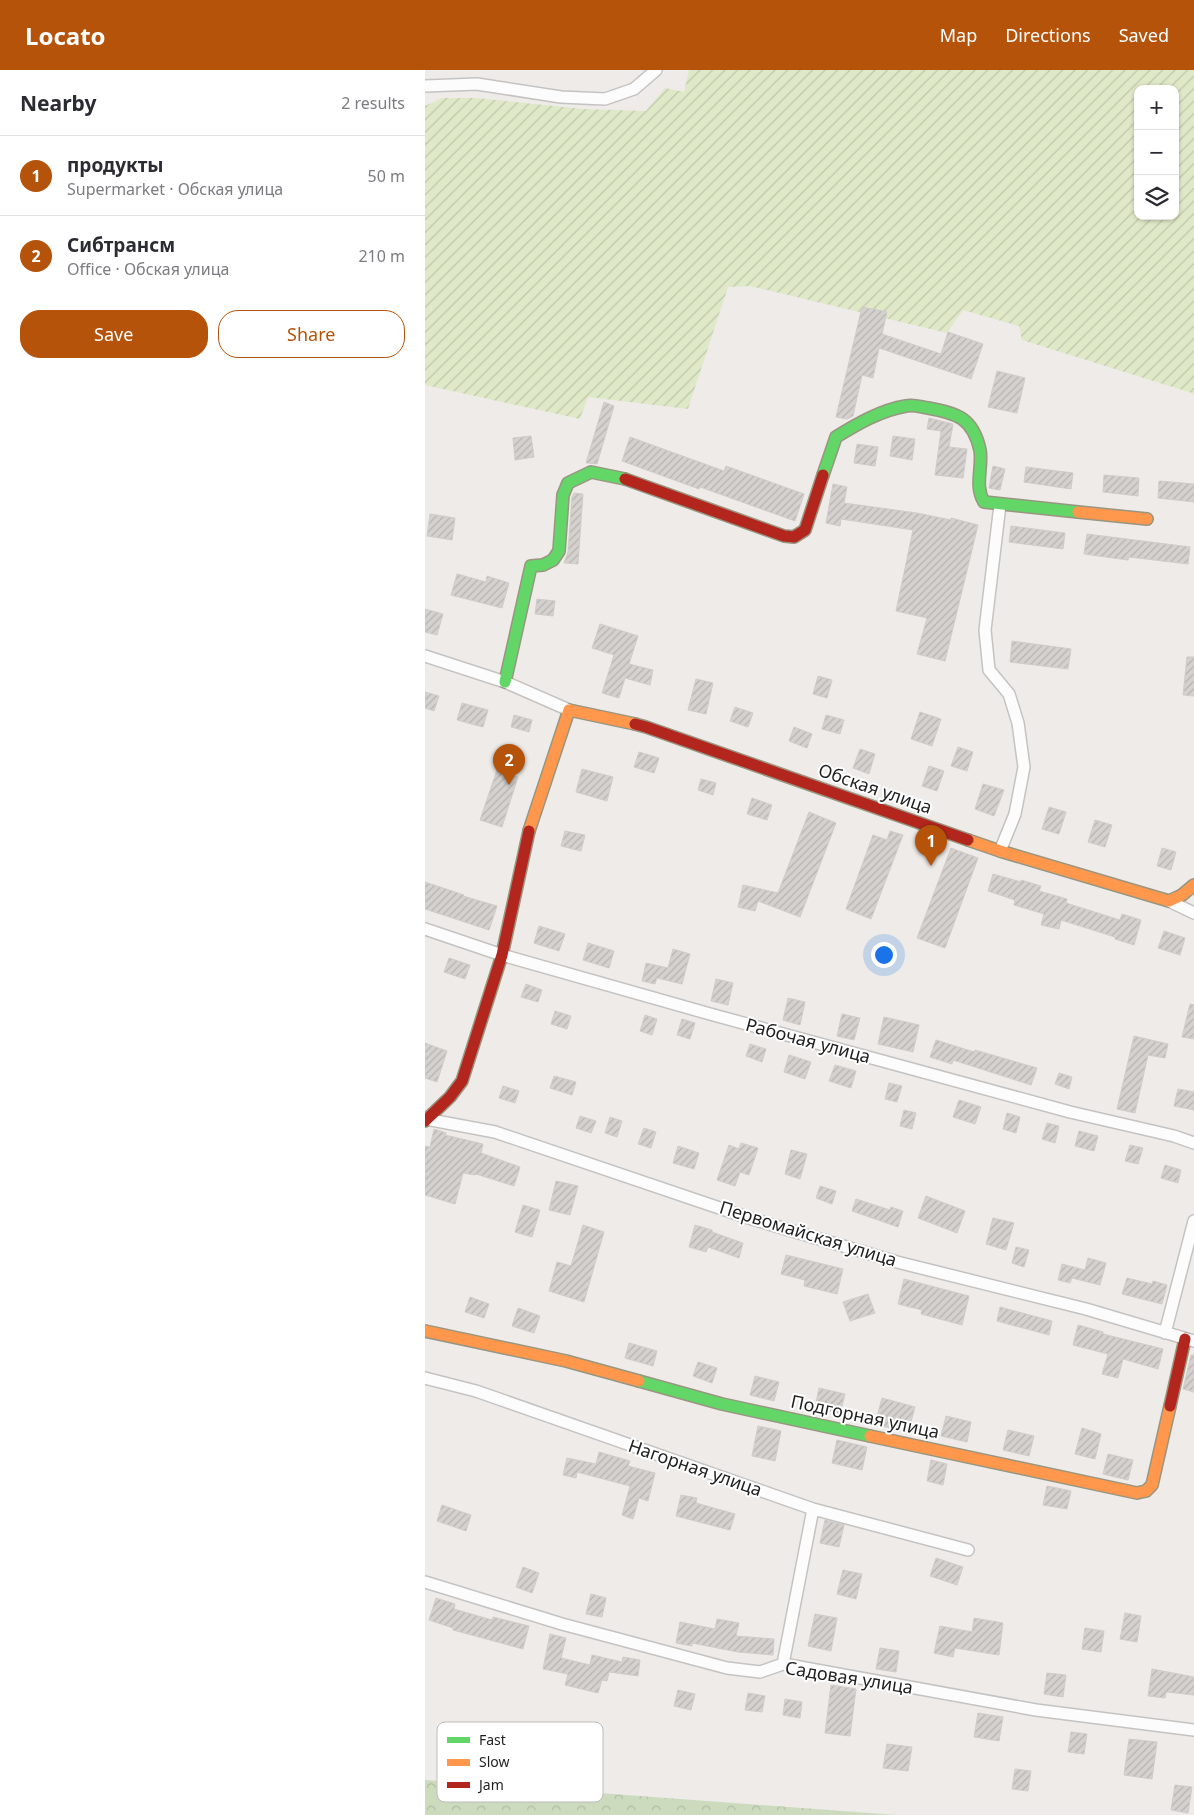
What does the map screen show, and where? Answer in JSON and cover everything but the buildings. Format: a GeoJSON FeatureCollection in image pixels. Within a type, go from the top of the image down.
{"type":"FeatureCollection","features":[{"type":"Feature","properties":{"kind":"street"},"geometry":{"type":"LineString","coordinates":[[425,86],[477,84],[561,97],[605,100],[634,89],[656,70]]}},
{"type":"Feature","properties":{"kind":"street"},"geometry":{"type":"LineString","coordinates":[[505,682],[531,566],[543,565],[553,560],[559,550],[565,489],[568,483],[591,472],[619,477],[784,536],[794,537],[805,530],[837,437],[854,426],[889,410],[908,405],[945,411],[962,417],[974,432],[980,451],[979,494],[984,502],[1147,519]]}},
{"type":"Feature","properties":{"kind":"street"},"geometry":{"type":"LineString","coordinates":[[1000,505],[985,630],[989,670],[1009,694],[1018,723],[1024,767],[1015,814],[1000,851]]}},
{"type":"Feature","properties":{"kind":"street"},"geometry":{"type":"LineString","coordinates":[[425,656],[505,682],[569,710],[529,829],[502,955],[462,1081],[450,1097],[425,1119]]}},
{"type":"Feature","properties":{"kind":"street","name":"Обская улица"},"geometry":{"type":"LineString","coordinates":[[569,710],[645,727],[1000,851],[1169,901]]}},
{"type":"Feature","properties":{"kind":"street"},"geometry":{"type":"LineString","coordinates":[[1169,901],[1182,895],[1194,885]]}},
{"type":"Feature","properties":{"kind":"street"},"geometry":{"type":"LineString","coordinates":[[1169,901],[1194,913]]}},
{"type":"Feature","properties":{"kind":"street","name":"Рабочая улица"},"geometry":{"type":"LineString","coordinates":[[425,929],[502,955],[776,1032],[1070,1112],[1174,1136],[1194,1143]]}},
{"type":"Feature","properties":{"kind":"street","name":"Первомайская улица"},"geometry":{"type":"LineString","coordinates":[[425,1119],[495,1132],[749,1218],[897,1262],[1086,1309],[1189,1340]]}},
{"type":"Feature","properties":{"kind":"street"},"geometry":{"type":"LineString","coordinates":[[1165,1333],[1194,1221]]}},
{"type":"Feature","properties":{"kind":"street","name":"Подгорная улица"},"geometry":{"type":"LineString","coordinates":[[425,1330],[566,1361],[721,1404],[1137,1493],[1146,1491],[1152,1485],[1189,1340]]}},
{"type":"Feature","properties":{"kind":"street","name":"Нагорная улица"},"geometry":{"type":"LineString","coordinates":[[425,1378],[476,1391],[813,1509],[968,1550]]}},
{"type":"Feature","properties":{"kind":"street"},"geometry":{"type":"LineString","coordinates":[[783,1664],[813,1509]]}},
{"type":"Feature","properties":{"kind":"street","name":"Садовая улица"},"geometry":{"type":"LineString","coordinates":[[425,1582],[562,1624],[727,1668],[760,1672],[783,1664],[1036,1710],[1194,1730]]}},
{"type":"Feature","properties":{"kind":"green space"},"geometry":{"type":"Polygon","coordinates":[[[689,70],[1194,70],[1194,396],[1192,393],[1022,340],[1019,326],[963,310],[947,333],[750,286],[728,287],[688,409],[588,397],[580,419],[425,385],[425,106],[442,98],[476,98],[583,109],[646,111],[665,88],[684,92],[689,70]]]}},
{"type":"Feature","properties":{"kind":"green space"},"geometry":{"type":"Polygon","coordinates":[[[425,1780],[437,1781],[437,1802],[603,1802],[603,1793],[896,1815],[425,1815],[425,1780]]]}},
{"type":"Feature","properties":{"kind":"traffic: fast"},"geometry":{"type":"LineString","coordinates":[[823,475],[836,437],[878,414],[909,405],[917,406],[955,415],[968,424],[973,431],[981,456],[979,483],[984,502],[1078,512]]}},
{"type":"Feature","properties":{"kind":"traffic: fast"},"geometry":{"type":"LineString","coordinates":[[505,682],[531,566],[543,565],[553,560],[559,551],[563,495],[568,483],[591,472],[625,479]]}},
{"type":"Feature","properties":{"kind":"traffic: fast"},"geometry":{"type":"LineString","coordinates":[[639,1381],[722,1404],[870,1436]]}},
{"type":"Feature","properties":{"kind":"traffic: slow"},"geometry":{"type":"LineString","coordinates":[[1078,512],[1147,519]]}},
{"type":"Feature","properties":{"kind":"traffic: slow"},"geometry":{"type":"LineString","coordinates":[[529,831],[569,710],[635,724]]}},
{"type":"Feature","properties":{"kind":"traffic: slow"},"geometry":{"type":"LineString","coordinates":[[968,840],[1169,901],[1182,895],[1194,885]]}},
{"type":"Feature","properties":{"kind":"traffic: slow"},"geometry":{"type":"LineString","coordinates":[[425,1331],[566,1361],[639,1381]]}},
{"type":"Feature","properties":{"kind":"traffic: slow"},"geometry":{"type":"LineString","coordinates":[[870,1436],[1137,1493],[1146,1491],[1152,1485],[1170,1406]]}},
{"type":"Feature","properties":{"kind":"traffic: jam"},"geometry":{"type":"LineString","coordinates":[[625,479],[784,536],[794,537],[805,530],[823,475]]}},
{"type":"Feature","properties":{"kind":"traffic: jam"},"geometry":{"type":"LineString","coordinates":[[635,724],[968,840]]}},
{"type":"Feature","properties":{"kind":"traffic: jam"},"geometry":{"type":"LineString","coordinates":[[425,1121],[450,1097],[462,1081],[502,955],[529,831]]}},
{"type":"Feature","properties":{"kind":"traffic: jam"},"geometry":{"type":"LineString","coordinates":[[1170,1406],[1185,1339]]}},
{"type":"Feature","properties":{"kind":"place","name":"Сибтрансм"},"geometry":{"type":"Point","coordinates":[509,785]}},
{"type":"Feature","properties":{"kind":"place","name":"продукты"},"geometry":{"type":"Point","coordinates":[931,866]}}]}
